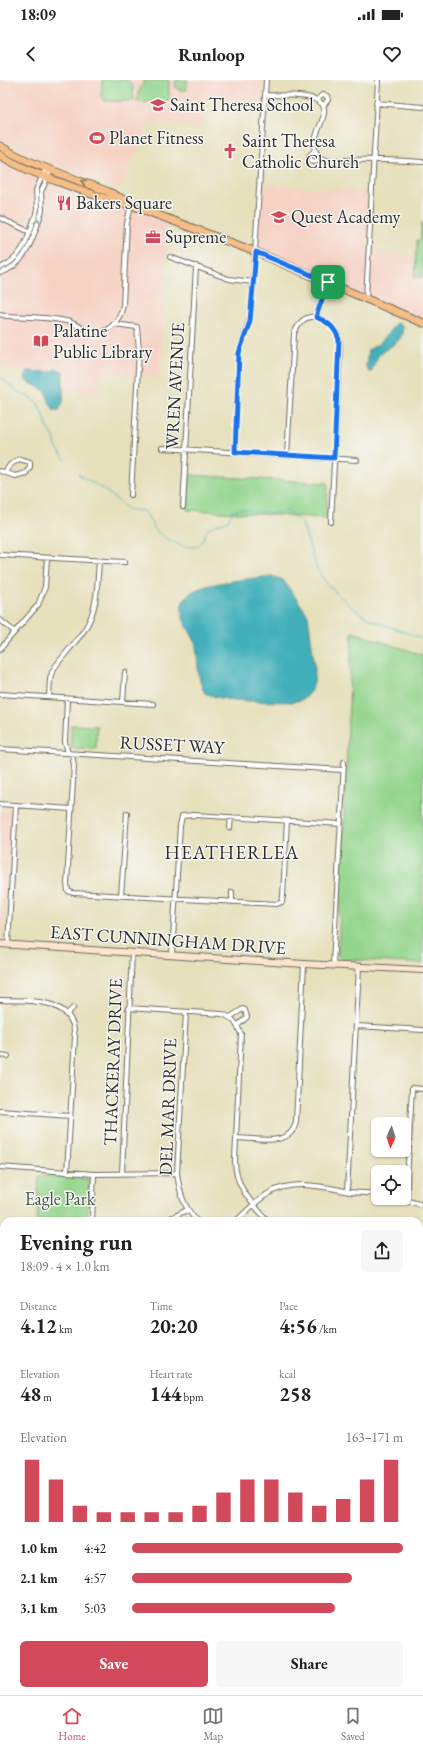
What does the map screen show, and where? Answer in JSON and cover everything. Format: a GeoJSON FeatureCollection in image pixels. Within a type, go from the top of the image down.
{"type":"FeatureCollection","features":[{"type":"Feature","properties":{"kind":"main road"},"geometry":{"type":"LineString","coordinates":[[0,146],[22,158],[48,169],[118,195],[131,206]]}},
{"type":"Feature","properties":{"kind":"main road"},"geometry":{"type":"LineString","coordinates":[[0,156],[12,163],[45,177],[131,206],[256,252],[423,322]]}},
{"type":"Feature","properties":{"kind":"street"},"geometry":{"type":"LineString","coordinates":[[235,452],[239,353],[250,321],[256,252],[266,80]]}},
{"type":"Feature","properties":{"kind":"street"},"geometry":{"type":"LineString","coordinates":[[366,298],[378,80]]}},
{"type":"Feature","properties":{"kind":"street"},"geometry":{"type":"LineString","coordinates":[[265,95],[312,98],[317,100],[322,106],[324,115],[322,124],[313,142],[315,150],[321,158],[332,161],[373,158],[423,162]]}},
{"type":"Feature","properties":{"kind":"street"},"geometry":{"type":"LineString","coordinates":[[317,100],[322,95],[327,96],[328,100],[322,106]]}},
{"type":"Feature","properties":{"kind":"street"},"geometry":{"type":"LineString","coordinates":[[376,103],[423,106]]}},
{"type":"Feature","properties":{"kind":"street"},"geometry":{"type":"LineString","coordinates":[[315,150],[309,156],[310,159],[314,162],[321,158]]}},
{"type":"Feature","properties":{"kind":"street"},"geometry":{"type":"LineString","coordinates":[[0,273],[14,267],[23,259],[42,211],[41,192],[48,169]]}},
{"type":"Feature","properties":{"kind":"street"},"geometry":{"type":"LineString","coordinates":[[0,268],[15,260],[21,253],[37,209],[36,190],[45,177]]}},
{"type":"Feature","properties":{"kind":"street"},"geometry":{"type":"LineString","coordinates":[[0,314],[7,316],[65,320],[91,332],[103,331],[114,324],[120,316],[122,308],[127,223],[131,206]]}},
{"type":"Feature","properties":{"kind":"street"},"geometry":{"type":"LineString","coordinates":[[0,218],[34,234]]}},
{"type":"Feature","properties":{"kind":"street"},"geometry":{"type":"LineString","coordinates":[[170,257],[229,279],[253,282]]}},
{"type":"Feature","properties":{"kind":"street","name":"WREN AVENUE"},"geometry":{"type":"LineString","coordinates":[[182,507],[196,266]]}},
{"type":"Feature","properties":{"kind":"street"},"geometry":{"type":"LineString","coordinates":[[316,317],[328,282]]}},
{"type":"Feature","properties":{"kind":"street"},"geometry":{"type":"LineString","coordinates":[[287,456],[294,334],[299,325],[311,316],[325,320],[335,328],[339,340],[330,522]]}},
{"type":"Feature","properties":{"kind":"street"},"geometry":{"type":"LineString","coordinates":[[114,324],[137,327],[139,350],[131,495]]}},
{"type":"Feature","properties":{"kind":"street"},"geometry":{"type":"LineString","coordinates":[[162,448],[357,460]]}},
{"type":"Feature","properties":{"kind":"street"},"geometry":{"type":"LineString","coordinates":[[0,471],[15,476],[26,473],[30,467],[30,462],[19,459],[10,465],[5,472]]}},
{"type":"Feature","properties":{"kind":"street"},"geometry":{"type":"LineString","coordinates":[[0,555],[125,562]]}},
{"type":"Feature","properties":{"kind":"street"},"geometry":{"type":"LineString","coordinates":[[0,649],[34,611],[42,598],[45,587],[47,558]]}},
{"type":"Feature","properties":{"kind":"street"},"geometry":{"type":"LineString","coordinates":[[49,697],[52,670],[84,630],[94,610],[99,561]]}},
{"type":"Feature","properties":{"kind":"street"},"geometry":{"type":"LineString","coordinates":[[0,620],[15,632]]}},
{"type":"Feature","properties":{"kind":"street"},"geometry":{"type":"LineString","coordinates":[[123,702],[125,672]]}},
{"type":"Feature","properties":{"kind":"street"},"geometry":{"type":"LineString","coordinates":[[0,694],[153,704]]}},
{"type":"Feature","properties":{"kind":"street"},"geometry":{"type":"LineString","coordinates":[[67,699],[65,742],[74,765],[67,884],[68,891],[77,894],[277,904],[282,902],[288,821]]}},
{"type":"Feature","properties":{"kind":"street","name":"RUSSET WAY"},"geometry":{"type":"LineString","coordinates":[[0,749],[343,770]]}},
{"type":"Feature","properties":{"kind":"street"},"geometry":{"type":"LineString","coordinates":[[333,965],[344,762]]}},
{"type":"Feature","properties":{"kind":"street"},"geometry":{"type":"LineString","coordinates":[[0,804],[71,809]]}},
{"type":"Feature","properties":{"kind":"street"},"geometry":{"type":"LineString","coordinates":[[8,944],[16,805]]}},
{"type":"Feature","properties":{"kind":"street"},"geometry":{"type":"LineString","coordinates":[[121,896],[127,813]]}},
{"type":"Feature","properties":{"kind":"street"},"geometry":{"type":"LineString","coordinates":[[172,954],[182,816],[231,817],[341,824]]}},
{"type":"Feature","properties":{"kind":"street"},"geometry":{"type":"LineString","coordinates":[[230,828],[231,817]]}},
{"type":"Feature","properties":{"kind":"street"},"geometry":{"type":"LineString","coordinates":[[232,892],[232,902]]}},
{"type":"Feature","properties":{"kind":"street","name":"EAST CUNNINGHAM DRIVE"},"geometry":{"type":"LineString","coordinates":[[0,944],[172,954],[304,964],[423,970]]}},
{"type":"Feature","properties":{"kind":"street","name":"THACKERAY DRIVE"},"geometry":{"type":"LineString","coordinates":[[122,1173],[128,1008],[132,952]]}},
{"type":"Feature","properties":{"kind":"street"},"geometry":{"type":"LineString","coordinates":[[236,1138],[278,1140],[288,1136],[294,1129],[296,1122],[304,964]]}},
{"type":"Feature","properties":{"kind":"street"},"geometry":{"type":"LineString","coordinates":[[347,1191],[359,967]]}},
{"type":"Feature","properties":{"kind":"street"},"geometry":{"type":"LineString","coordinates":[[0,1000],[42,1002],[55,1006],[66,1015],[73,1024],[75,1037],[67,1172]]}},
{"type":"Feature","properties":{"kind":"street"},"geometry":{"type":"LineString","coordinates":[[66,1015],[73,1008]]}},
{"type":"Feature","properties":{"kind":"street"},"geometry":{"type":"LineString","coordinates":[[128,1008],[222,1014],[230,1017],[237,1026],[241,1034],[236,1138],[236,1175],[244,1194],[264,1217]]}},
{"type":"Feature","properties":{"kind":"street"},"geometry":{"type":"LineString","coordinates":[[230,1017],[242,1009],[245,1010],[247,1017],[237,1026]]}},
{"type":"Feature","properties":{"kind":"street","name":"DEL MAR DRIVE"},"geometry":{"type":"LineString","coordinates":[[186,1012],[177,1173],[180,1191],[187,1210],[193,1217]]}},
{"type":"Feature","properties":{"kind":"street"},"geometry":{"type":"LineString","coordinates":[[357,1026],[423,1030]]}},
{"type":"Feature","properties":{"kind":"street"},"geometry":{"type":"LineString","coordinates":[[0,1056],[8,1056]]}},
{"type":"Feature","properties":{"kind":"street"},"geometry":{"type":"LineString","coordinates":[[408,1165],[412,1088],[423,1089]]}},
{"type":"Feature","properties":{"kind":"street"},"geometry":{"type":"LineString","coordinates":[[0,1111],[70,1116]]}},
{"type":"Feature","properties":{"kind":"street"},"geometry":{"type":"LineString","coordinates":[[0,1167],[94,1174],[177,1173]]}},
{"type":"Feature","properties":{"kind":"street"},"geometry":{"type":"LineString","coordinates":[[92,1217],[94,1174]]}},
{"type":"Feature","properties":{"kind":"street"},"geometry":{"type":"LineString","coordinates":[[240,1217],[267,1194],[283,1188],[298,1185],[371,1193]]}},
{"type":"Feature","properties":{"kind":"street"},"geometry":{"type":"LineString","coordinates":[[411,1202],[423,1205]]}},
{"type":"Feature","properties":{"kind":"street"},"geometry":{"type":"LineString","coordinates":[[173,1217],[187,1210]]}},
{"type":"Feature","properties":{"kind":"shaded area"},"geometry":{"type":"Polygon","coordinates":[[[0,80],[263,80],[262,104],[207,100],[205,126],[150,122],[120,189],[44,163],[0,138],[0,80]]]}},
{"type":"Feature","properties":{"kind":"shaded area"},"geometry":{"type":"Polygon","coordinates":[[[0,155],[12,163],[168,219],[160,377],[100,373],[99,393],[66,391],[67,374],[9,370],[0,360],[0,155]]]}},
{"type":"Feature","properties":{"kind":"shaded area"},"geometry":{"type":"Polygon","coordinates":[[[260,185],[371,192],[368,252],[415,255],[415,276],[423,277],[423,323],[256,252],[260,185]]]}},
{"type":"Feature","properties":{"kind":"shaded area"},"geometry":{"type":"Polygon","coordinates":[[[0,810],[11,810],[3,936],[0,935],[0,810]]]}},
{"type":"Feature","properties":{"kind":"green space"},"geometry":{"type":"Polygon","coordinates":[[[102,80],[128,80],[133,87],[134,101],[104,101],[101,97],[102,80]]]}},
{"type":"Feature","properties":{"kind":"green space"},"geometry":{"type":"Polygon","coordinates":[[[145,80],[169,80],[169,102],[166,104],[137,102],[138,93],[145,80]]]}},
{"type":"Feature","properties":{"kind":"green space"},"geometry":{"type":"Polygon","coordinates":[[[176,80],[188,80],[186,90],[178,90],[178,88],[175,87],[176,80]]]}},
{"type":"Feature","properties":{"kind":"green space"},"geometry":{"type":"Polygon","coordinates":[[[422,223],[423,277],[415,277],[417,240],[420,240],[422,223]]]}},
{"type":"Feature","properties":{"kind":"green space"},"geometry":{"type":"Polygon","coordinates":[[[189,475],[328,483],[326,518],[187,510],[189,475]]]}},
{"type":"Feature","properties":{"kind":"green space"},"geometry":{"type":"Polygon","coordinates":[[[352,632],[423,655],[423,964],[341,959],[338,955],[352,632]]]}},
{"type":"Feature","properties":{"kind":"green space"},"geometry":{"type":"Polygon","coordinates":[[[71,725],[97,726],[96,749],[71,748],[71,725]]]}},
{"type":"Feature","properties":{"kind":"green space","name":"Eagle Park"},"geometry":{"type":"Polygon","coordinates":[[[39,1176],[90,1179],[87,1217],[37,1217],[39,1176]]]}},
{"type":"Feature","properties":{"kind":"water"},"geometry":{"type":"Polygon","coordinates":[[[396,323],[403,326],[401,336],[397,342],[380,354],[375,361],[371,372],[369,372],[366,367],[368,350],[380,343],[396,323]]]}},
{"type":"Feature","properties":{"kind":"water"},"geometry":{"type":"Polygon","coordinates":[[[56,369],[63,371],[63,402],[59,410],[54,410],[49,402],[46,391],[26,381],[24,378],[27,371],[50,372],[56,369]]]}},
{"type":"Feature","properties":{"kind":"water"},"geometry":{"type":"Polygon","coordinates":[[[271,576],[283,580],[308,615],[315,669],[312,689],[301,700],[293,702],[235,700],[205,693],[200,681],[195,642],[182,616],[184,600],[188,595],[204,587],[227,582],[271,576]]]}},
{"type":"Feature","properties":{"kind":"waterway"},"geometry":{"type":"LineString","coordinates":[[0,376],[16,391],[37,402],[45,418],[47,427],[54,436],[56,447],[66,461]]}},
{"type":"Feature","properties":{"kind":"waterway"},"geometry":{"type":"LineString","coordinates":[[78,474],[105,490],[129,510],[144,511],[159,533],[174,543],[186,546],[192,547],[199,545],[209,528],[229,519],[232,511],[243,510],[270,513],[288,511],[302,523],[317,570],[328,585],[352,607],[369,619],[423,639]]}},
{"type":"Feature","properties":{"kind":"place","name":"Saint Theresa School"},"geometry":{"type":"Point","coordinates":[158,105]}},
{"type":"Feature","properties":{"kind":"place","name":"Planet Fitness"},"geometry":{"type":"Point","coordinates":[97,138]}},
{"type":"Feature","properties":{"kind":"place","name":"Saint Theresa Catholic Church"},"geometry":{"type":"Point","coordinates":[230,151]}},
{"type":"Feature","properties":{"kind":"place","name":"Bakers Square"},"geometry":{"type":"Point","coordinates":[64,203]}},
{"type":"Feature","properties":{"kind":"place","name":"Quest Academy"},"geometry":{"type":"Point","coordinates":[279,217]}},
{"type":"Feature","properties":{"kind":"place","name":"Supreme"},"geometry":{"type":"Point","coordinates":[153,237]}},
{"type":"Feature","properties":{"kind":"place","name":"Palatine Public Library"},"geometry":{"type":"Point","coordinates":[41,341]}},
{"type":"Feature","properties":{"kind":"district","name":"HEATHERLEA"},"geometry":{"type":"Point","coordinates":[232,852]}},
{"type":"Feature","properties":{"kind":"route"},"geometry":{"type":"LineString","coordinates":[[256,252],[328,282],[316,317],[325,320],[335,328],[340,345],[334,458],[235,452],[239,353],[250,321],[256,252]]}}]}
